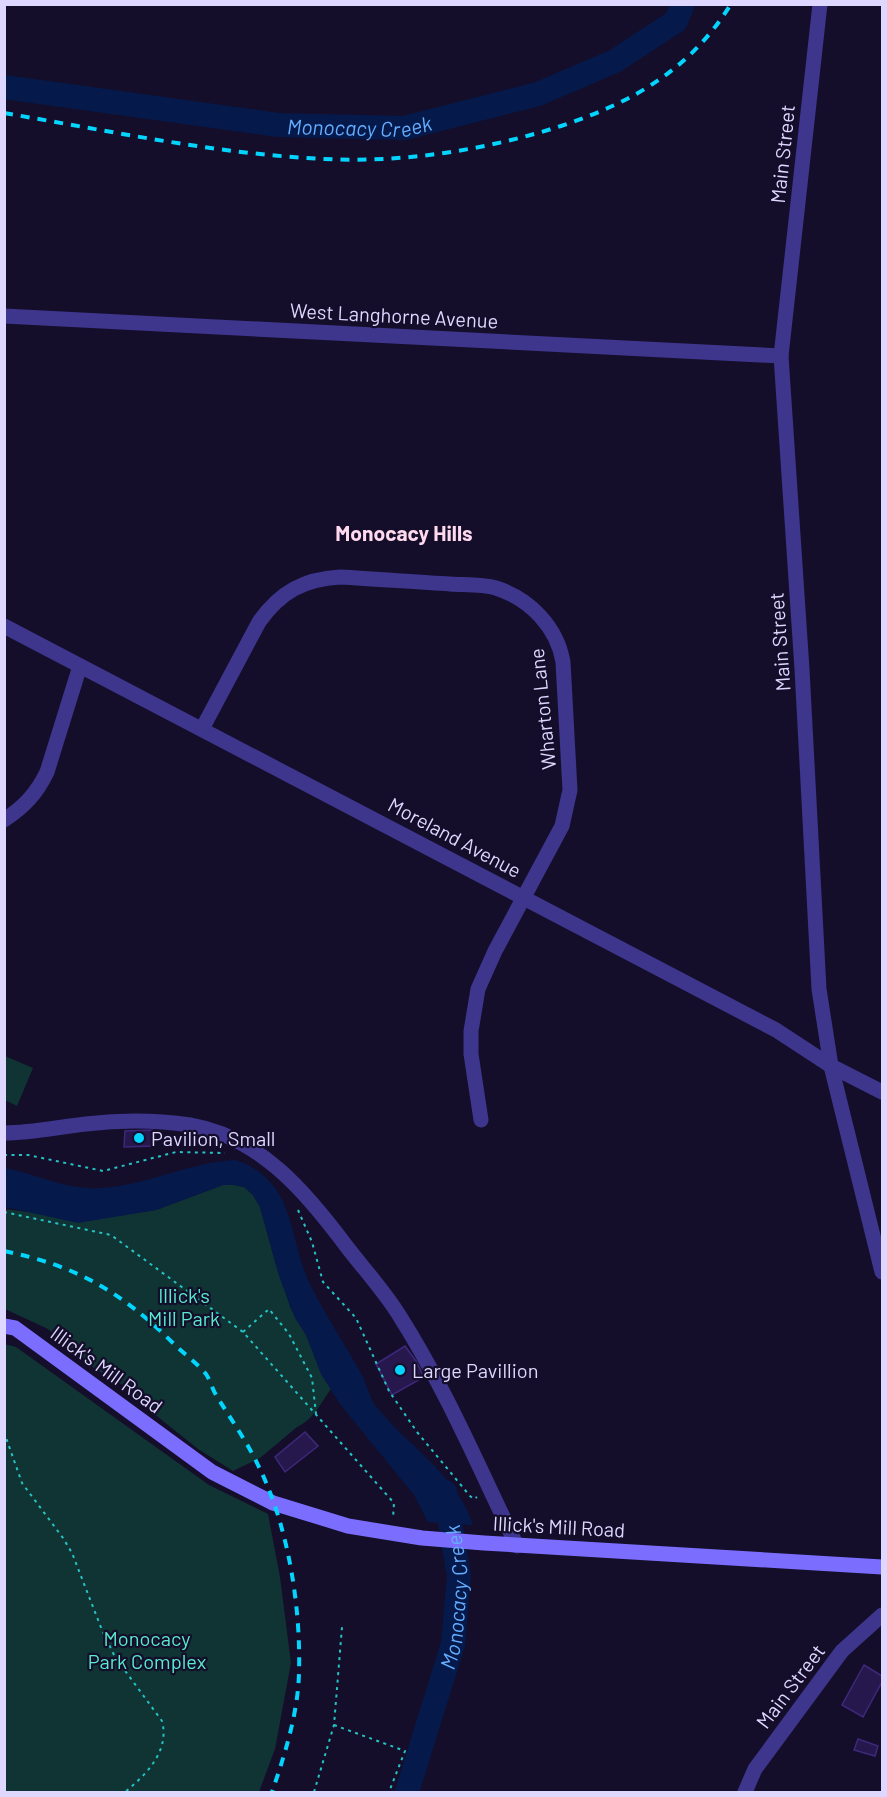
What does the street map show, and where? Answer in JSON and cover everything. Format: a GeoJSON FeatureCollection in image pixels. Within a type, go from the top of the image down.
{"type":"FeatureCollection","features":[{"type":"Feature","properties":{"kind":"street","name":"Main Street"},"geometry":{"type":"LineString","coordinates":[[820,4],[781,356],[802,669],[819,989],[831,1066],[882,1272]]}},
{"type":"Feature","properties":{"kind":"street","name":"West Langhorne Avenue"},"geometry":{"type":"LineString","coordinates":[[4,316],[781,356]]}},
{"type":"Feature","properties":{"kind":"street","name":"Wharton Lane"},"geometry":{"type":"LineString","coordinates":[[202,729],[259,622],[269,608],[296,586],[323,578],[340,577],[494,587],[529,605],[549,626],[560,646],[566,696],[570,790],[562,826],[523,897],[478,989],[471,1031],[471,1054],[481,1120]]}},
{"type":"Feature","properties":{"kind":"street","name":"Moreland Avenue"},"geometry":{"type":"LineString","coordinates":[[4,626],[776,1030],[831,1066],[882,1092]]}},
{"type":"Feature","properties":{"kind":"street"},"geometry":{"type":"LineString","coordinates":[[4,820],[25,806],[40,787],[47,772],[80,666]]}},
{"type":"Feature","properties":{"kind":"street"},"geometry":{"type":"LineString","coordinates":[[4,1133],[96,1123],[135,1121],[171,1123],[232,1137],[264,1156],[311,1202],[398,1314],[450,1405],[517,1546]]}},
{"type":"Feature","properties":{"kind":"street","name":"Illick's Mill Road"},"geometry":{"type":"LineString","coordinates":[[4,1326],[15,1328],[212,1472],[273,1503],[348,1526],[422,1538],[517,1546],[882,1567]]}},
{"type":"Feature","properties":{"kind":"street","name":"Main Street"},"geometry":{"type":"LineString","coordinates":[[745,1792],[760,1761],[842,1652],[882,1615]]}},
{"type":"Feature","properties":{"kind":"path"},"geometry":{"type":"LineString","coordinates":[[4,1155],[28,1155],[103,1171],[177,1152],[231,1153]]}},
{"type":"Feature","properties":{"kind":"path"},"geometry":{"type":"LineString","coordinates":[[298,1209],[312,1242],[323,1282],[356,1318],[389,1391],[417,1432],[470,1496],[474,1499],[481,1495]]}},
{"type":"Feature","properties":{"kind":"path"},"geometry":{"type":"LineString","coordinates":[[4,1212],[111,1235],[243,1332],[394,1503],[393,1518]]}},
{"type":"Feature","properties":{"kind":"path"},"geometry":{"type":"LineString","coordinates":[[243,1332],[269,1309],[289,1334],[312,1378],[316,1414]]}},
{"type":"Feature","properties":{"kind":"path"},"geometry":{"type":"LineString","coordinates":[[4,1432],[22,1483],[72,1553],[115,1657],[162,1721],[164,1734],[158,1756],[125,1792]]}},
{"type":"Feature","properties":{"kind":"path"},"geometry":{"type":"LineString","coordinates":[[314,1792],[334,1725],[342,1627]]}},
{"type":"Feature","properties":{"kind":"path"},"geometry":{"type":"LineString","coordinates":[[334,1725],[405,1751],[389,1792]]}},
{"type":"Feature","properties":{"kind":"green space"},"geometry":{"type":"Polygon","coordinates":[[[5,1056],[33,1068],[17,1106],[5,1100],[5,1056]]]}},
{"type":"Feature","properties":{"kind":"green space","name":"Illick's Mill Park"},"geometry":{"type":"Polygon","coordinates":[[[223,1185],[244,1187],[253,1195],[260,1207],[291,1309],[331,1389],[308,1420],[260,1458],[233,1471],[198,1449],[153,1413],[126,1387],[84,1362],[48,1329],[5,1309],[4,1209],[38,1213],[76,1222],[156,1210],[223,1185]]]}},
{"type":"Feature","properties":{"kind":"green space","name":"Monocacy Park Complex"},"geometry":{"type":"Polygon","coordinates":[[[4,1344],[16,1347],[209,1485],[268,1514],[280,1577],[291,1663],[275,1749],[259,1792],[5,1792],[4,1344]]]}},
{"type":"Feature","properties":{"kind":"water","name":"Monocacy Creek"},"geometry":{"type":"Polygon","coordinates":[[[236,1160],[256,1170],[271,1183],[281,1198],[312,1288],[362,1375],[373,1402],[387,1420],[443,1475],[455,1490],[473,1525],[428,1522],[414,1495],[340,1404],[321,1374],[306,1335],[295,1318],[279,1276],[260,1207],[253,1195],[244,1187],[223,1185],[156,1210],[78,1223],[5,1207],[5,1168],[76,1187],[105,1188],[143,1181],[198,1166],[236,1160]]]}},
{"type":"Feature","properties":{"kind":"building","name":"Pavilion, Small"},"geometry":{"type":"Polygon","coordinates":[[[153,1130],[153,1146],[124,1147],[125,1131],[153,1130]]]}},
{"type":"Feature","properties":{"kind":"building","name":"Large Pavillion"},"geometry":{"type":"Polygon","coordinates":[[[405,1346],[424,1377],[392,1395],[376,1364],[405,1346]]]}},
{"type":"Feature","properties":{"kind":"building"},"geometry":{"type":"Polygon","coordinates":[[[305,1432],[318,1446],[285,1472],[275,1457],[305,1432]]]}},
{"type":"Feature","properties":{"kind":"building"},"geometry":{"type":"Polygon","coordinates":[[[864,1665],[882,1676],[882,1682],[863,1717],[842,1705],[864,1665]]]}},
{"type":"Feature","properties":{"kind":"building"},"geometry":{"type":"Polygon","coordinates":[[[858,1739],[878,1746],[875,1756],[854,1750],[858,1739]]]}},
{"type":"Feature","properties":{"kind":"waterway","name":"Monocacy Creek"},"geometry":{"type":"LineString","coordinates":[[4,87],[278,125],[404,128],[538,94],[615,61],[676,21],[683,4]]}},
{"type":"Feature","properties":{"kind":"waterway","name":"Monocacy Creek"},"geometry":{"type":"LineString","coordinates":[[407,1792],[453,1644],[459,1576],[445,1492]]}},
{"type":"Feature","properties":{"kind":"railway"},"geometry":{"type":"LineString","coordinates":[[4,113],[164,141],[284,156],[354,160],[444,153],[503,142],[561,126],[587,117],[636,94],[658,81],[697,48],[731,4]]}},
{"type":"Feature","properties":{"kind":"railway"},"geometry":{"type":"LineString","coordinates":[[4,1251],[54,1264],[76,1273],[115,1295],[154,1325],[206,1374],[258,1465],[285,1540],[298,1621],[298,1688],[286,1748],[272,1792]]}},
{"type":"Feature","properties":{"kind":"place","name":"Pavilion, Small"},"geometry":{"type":"Point","coordinates":[139,1138]}},
{"type":"Feature","properties":{"kind":"place","name":"Large Pavillion"},"geometry":{"type":"Point","coordinates":[400,1370]}},
{"type":"Feature","properties":{"kind":"district","name":"Monocacy Hills"},"geometry":{"type":"Point","coordinates":[404,532]}}]}
